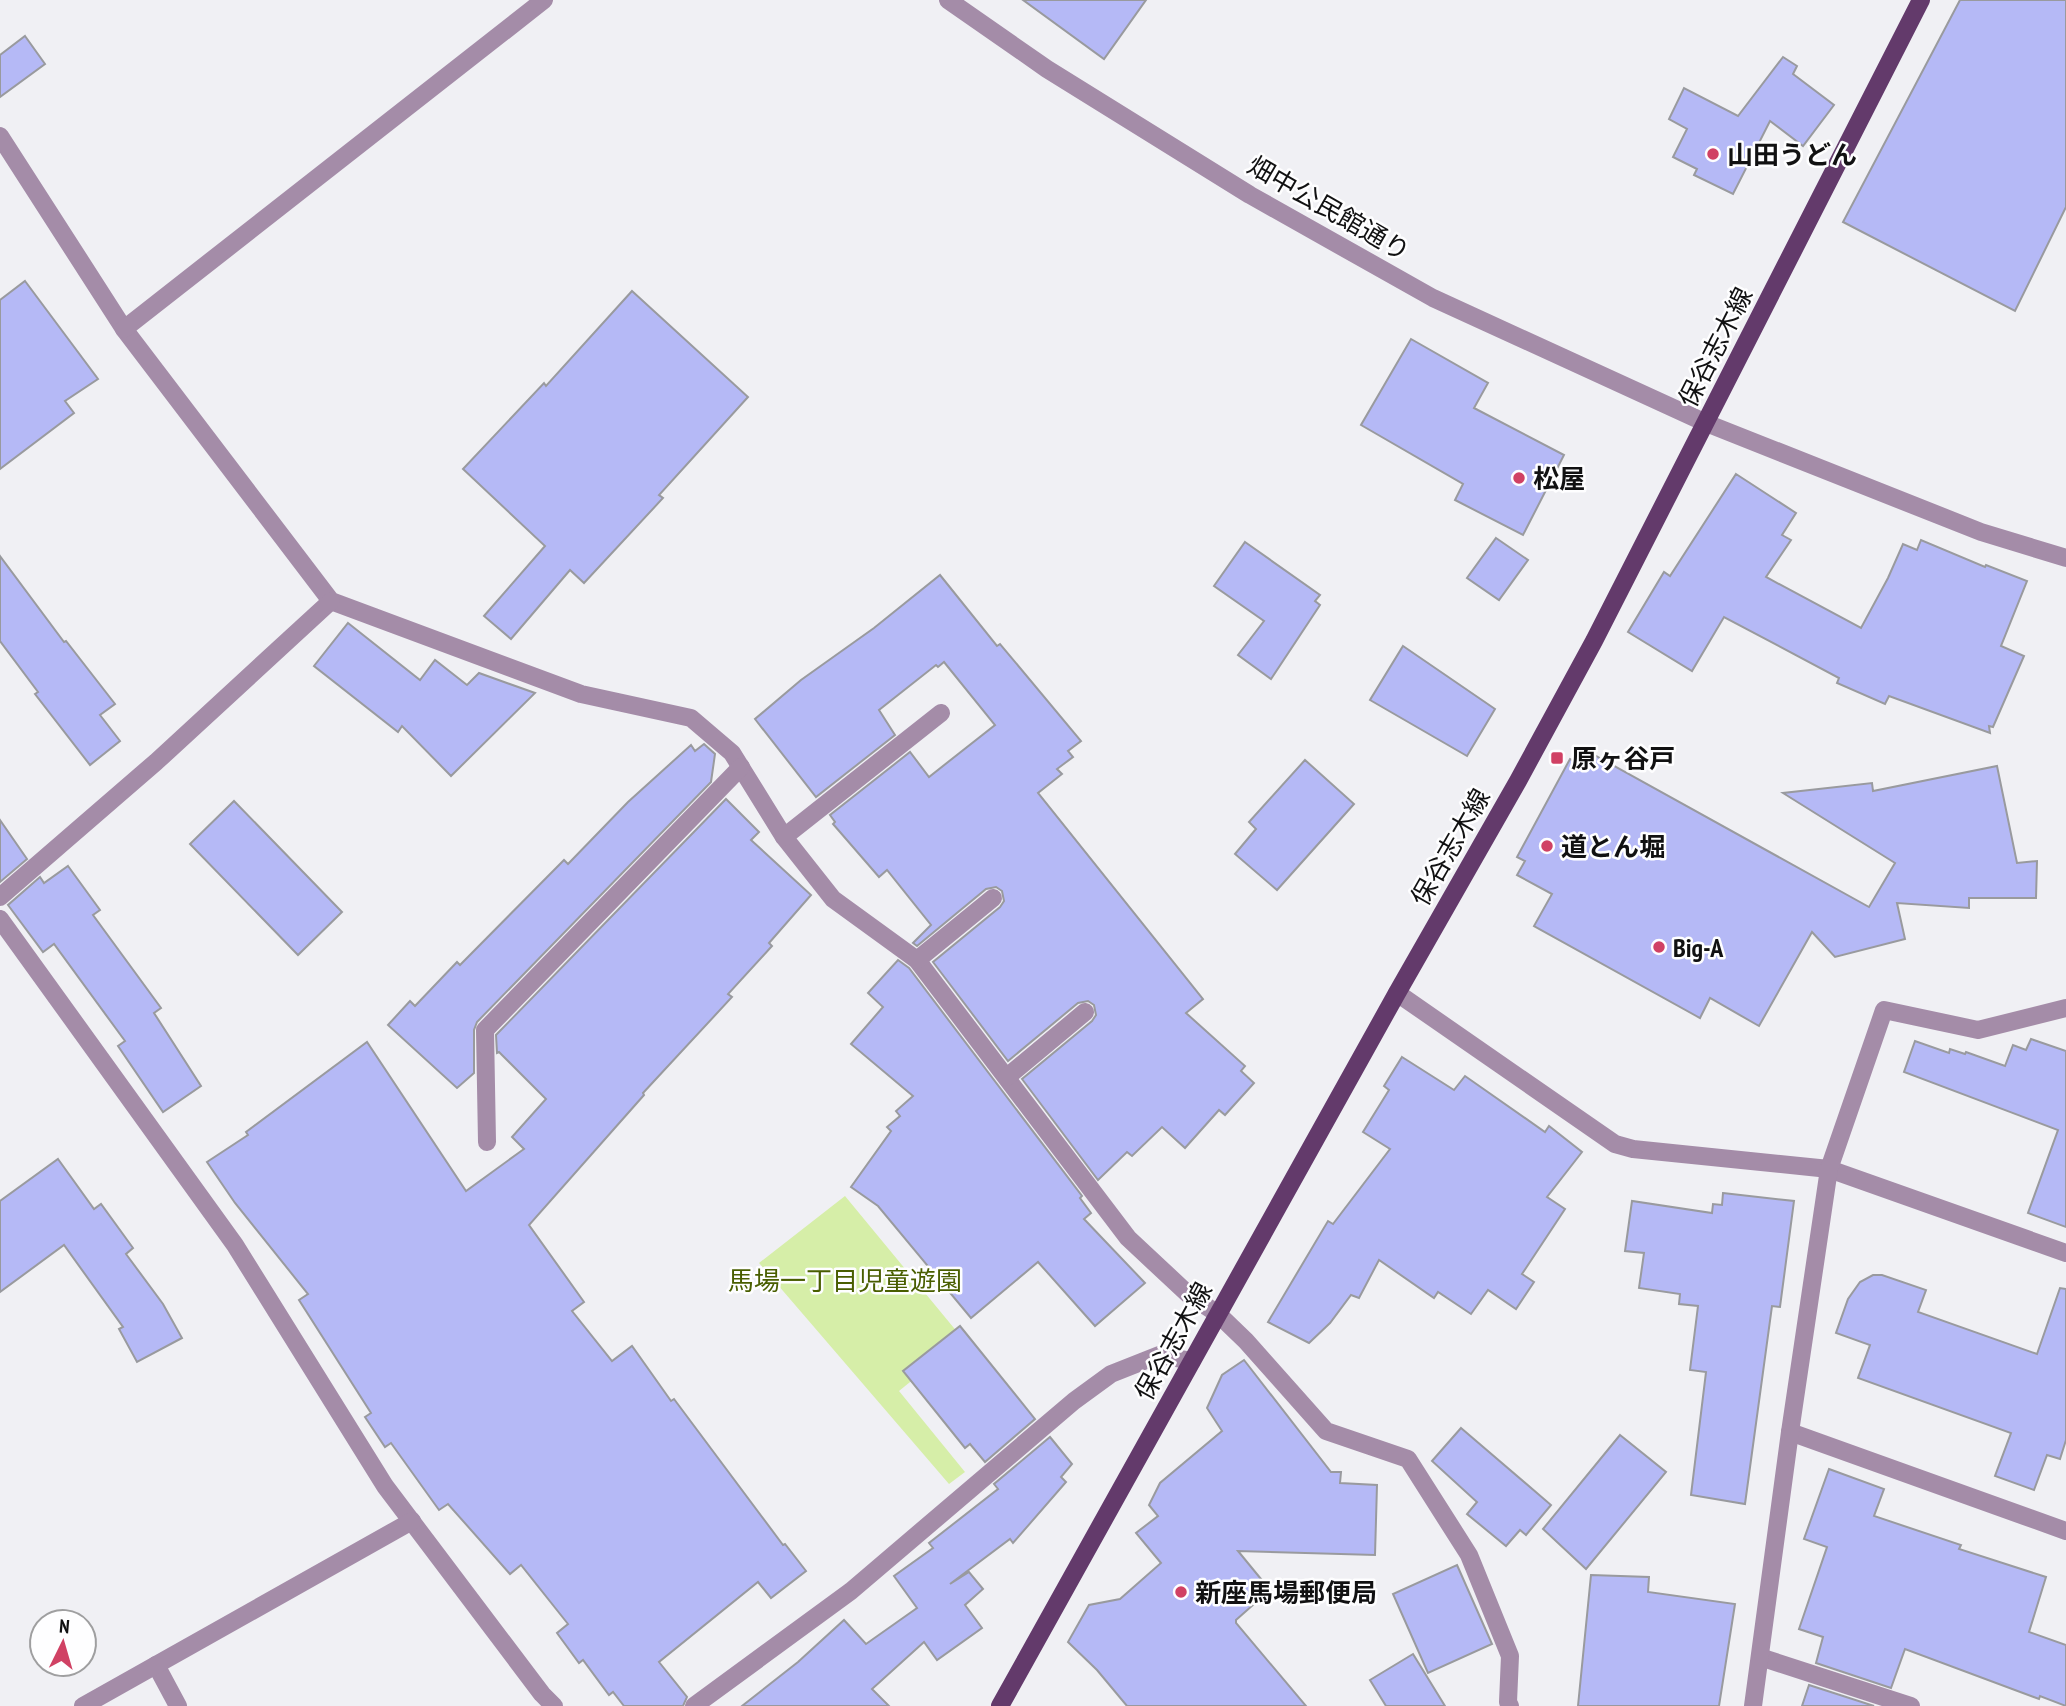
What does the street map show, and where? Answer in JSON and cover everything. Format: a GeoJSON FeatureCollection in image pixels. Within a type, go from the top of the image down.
{"type":"FeatureCollection","features":[{"type":"Feature","properties":{"kind":"main road","name":"保谷志木線"},"geometry":{"type":"LineString","coordinates":[[1000,1706],[1588,652],[1922,0]]}},
{"type":"Feature","properties":{"kind":"street"},"geometry":{"type":"LineString","coordinates":[[124,329],[544,0]]}},
{"type":"Feature","properties":{"kind":"street","name":"畑中公民館通り"},"geometry":{"type":"LineString","coordinates":[[948,0],[1047,69],[1250,195],[1421,291],[1706,423],[1981,532],[2066,558]]}},
{"type":"Feature","properties":{"kind":"street"},"geometry":{"type":"LineString","coordinates":[[0,136],[124,329],[331,601],[581,694],[691,718],[732,753],[784,837],[833,899],[917,960],[1128,1238],[1189,1295],[1218,1314],[1246,1341],[1326,1431],[1408,1459],[1474,1568],[1510,1656],[1510,1706]]}},
{"type":"Feature","properties":{"kind":"street"},"geometry":{"type":"LineString","coordinates":[[0,897],[156,762],[331,601]]}},
{"type":"Feature","properties":{"kind":"street"},"geometry":{"type":"LineString","coordinates":[[784,837],[941,713]]}},
{"type":"Feature","properties":{"kind":"street"},"geometry":{"type":"LineString","coordinates":[[487,1142],[485,1030],[741,767]]}},
{"type":"Feature","properties":{"kind":"street"},"geometry":{"type":"LineString","coordinates":[[917,960],[992,898]]}},
{"type":"Feature","properties":{"kind":"street"},"geometry":{"type":"LineString","coordinates":[[0,919],[235,1244],[385,1486],[542,1694],[554,1706]]}},
{"type":"Feature","properties":{"kind":"street"},"geometry":{"type":"LineString","coordinates":[[1397,993],[1615,1144],[1633,1149],[1829,1169],[2066,1253]]}},
{"type":"Feature","properties":{"kind":"street"},"geometry":{"type":"LineString","coordinates":[[1753,1706],[1829,1169],[1884,1010],[1978,1030],[2066,1008]]}},
{"type":"Feature","properties":{"kind":"street"},"geometry":{"type":"LineString","coordinates":[[1007,1077],[1085,1012]]}},
{"type":"Feature","properties":{"kind":"street"},"geometry":{"type":"LineString","coordinates":[[694,1706],[851,1591],[1074,1401],[1111,1374],[1159,1355],[1192,1361]]}},
{"type":"Feature","properties":{"kind":"street"},"geometry":{"type":"LineString","coordinates":[[1790,1432],[2066,1531]]}},
{"type":"Feature","properties":{"kind":"street"},"geometry":{"type":"LineString","coordinates":[[83,1706],[412,1521]]}},
{"type":"Feature","properties":{"kind":"street"},"geometry":{"type":"LineString","coordinates":[[1760,1657],[1911,1706]]}},
{"type":"Feature","properties":{"kind":"street"},"geometry":{"type":"LineString","coordinates":[[156,1665],[178,1706]]}},
{"type":"Feature","properties":{"kind":"green space","name":"馬場一丁目児童遊園"},"geometry":{"type":"Polygon","coordinates":[[[845,1196],[963,1339],[899,1391],[965,1472],[949,1484],[759,1263],[845,1196]]]}},
{"type":"Feature","properties":{"kind":"building"},"geometry":{"type":"Polygon","coordinates":[[[1023,0],[1146,0],[1104,59],[1023,0]]]}},
{"type":"Feature","properties":{"kind":"building"},"geometry":{"type":"Polygon","coordinates":[[[1960,0],[2066,0],[2066,207],[2015,311],[1843,222],[1960,0]]]}},
{"type":"Feature","properties":{"kind":"building"},"geometry":{"type":"Polygon","coordinates":[[[25,36],[45,64],[0,97],[0,55],[25,36]]]}},
{"type":"Feature","properties":{"kind":"building"},"geometry":{"type":"Polygon","coordinates":[[[1783,57],[1797,66],[1793,74],[1834,105],[1803,146],[1770,121],[1733,194],[1694,175],[1697,169],[1673,157],[1687,129],[1669,119],[1684,88],[1738,116],[1783,57]]]}},
{"type":"Feature","properties":{"kind":"building"},"geometry":{"type":"Polygon","coordinates":[[[25,281],[98,379],[65,401],[74,413],[0,469],[0,300],[25,281]]]}},
{"type":"Feature","properties":{"kind":"building"},"geometry":{"type":"Polygon","coordinates":[[[632,291],[748,397],[659,495],[663,498],[584,583],[570,570],[511,639],[484,616],[545,546],[463,469],[544,383],[546,386],[632,291]]]}},
{"type":"Feature","properties":{"kind":"building"},"geometry":{"type":"Polygon","coordinates":[[[1411,339],[1488,383],[1474,408],[1564,455],[1523,535],[1455,500],[1463,484],[1361,425],[1411,339]]]}},
{"type":"Feature","properties":{"kind":"building"},"geometry":{"type":"Polygon","coordinates":[[[1736,474],[1796,513],[1782,535],[1791,540],[1766,577],[1861,628],[1903,544],[1917,550],[1921,540],[2027,581],[2001,646],[2024,656],[1993,727],[1989,726],[1990,733],[1889,696],[1885,704],[1837,683],[1839,678],[1724,617],[1692,671],[1628,632],[1664,572],[1670,576],[1736,474]]]}},
{"type":"Feature","properties":{"kind":"building"},"geometry":{"type":"Polygon","coordinates":[[[1496,538],[1528,560],[1499,600],[1467,578],[1496,538]]]}},
{"type":"Feature","properties":{"kind":"building"},"geometry":{"type":"Polygon","coordinates":[[[1245,542],[1320,595],[1315,601],[1320,605],[1271,679],[1238,655],[1264,621],[1214,586],[1245,542]]]}},
{"type":"Feature","properties":{"kind":"building"},"geometry":{"type":"Polygon","coordinates":[[[0,556],[64,642],[66,641],[115,704],[100,715],[120,741],[90,765],[35,694],[38,692],[0,641],[0,556]]]}},
{"type":"Feature","properties":{"kind":"building"},"geometry":{"type":"Polygon","coordinates":[[[940,575],[997,646],[1000,644],[1081,741],[1068,751],[1073,757],[1057,769],[1062,774],[1038,793],[1203,999],[1186,1013],[1245,1066],[1241,1071],[1254,1083],[1225,1115],[1219,1110],[1185,1148],[1162,1127],[1132,1156],[1127,1152],[1098,1180],[1022,1079],[1092,1021],[1096,1015],[1094,1005],[1088,1001],[1078,1003],[1008,1061],[933,962],[1000,907],[1004,901],[1002,891],[996,887],[986,889],[917,946],[913,943],[931,925],[887,870],[879,877],[833,824],[835,822],[830,815],[910,752],[929,777],[995,725],[944,662],[938,667],[936,665],[879,710],[895,735],[816,797],[755,719],[801,680],[874,628],[940,575]]]}},
{"type":"Feature","properties":{"kind":"building"},"geometry":{"type":"Polygon","coordinates":[[[348,623],[420,680],[435,660],[467,685],[479,673],[535,693],[451,776],[402,726],[398,732],[314,666],[348,623]]]}},
{"type":"Feature","properties":{"kind":"building"},"geometry":{"type":"Polygon","coordinates":[[[1403,646],[1495,709],[1467,756],[1370,700],[1403,646]]]}},
{"type":"Feature","properties":{"kind":"building"},"geometry":{"type":"Polygon","coordinates":[[[704,744],[715,754],[711,782],[477,1022],[474,1030],[474,1073],[457,1088],[388,1025],[410,1001],[415,1006],[457,962],[460,965],[564,860],[568,864],[628,802],[691,745],[695,751],[704,744]]]}},
{"type":"Feature","properties":{"kind":"building"},"geometry":{"type":"Polygon","coordinates":[[[1589,752],[1869,907],[1895,863],[1783,793],[1872,783],[1873,791],[1997,766],[2017,863],[2037,861],[2036,898],[1969,898],[1969,908],[1897,903],[1905,939],[1835,957],[1812,932],[1759,1026],[1710,998],[1700,1018],[1534,926],[1552,894],[1517,875],[1525,861],[1517,857],[1570,759],[1580,764],[1589,752]]]}},
{"type":"Feature","properties":{"kind":"building"},"geometry":{"type":"Polygon","coordinates":[[[1305,760],[1354,804],[1277,890],[1235,854],[1256,829],[1249,822],[1305,760]]]}},
{"type":"Feature","properties":{"kind":"building"},"geometry":{"type":"Polygon","coordinates":[[[726,799],[759,832],[751,840],[811,895],[769,943],[772,946],[728,994],[732,997],[643,1093],[529,1225],[584,1302],[572,1311],[612,1361],[632,1346],[671,1401],[674,1399],[783,1545],[785,1544],[806,1571],[771,1598],[758,1582],[659,1662],[687,1697],[683,1706],[624,1706],[613,1692],[609,1695],[583,1660],[579,1663],[557,1633],[568,1624],[521,1565],[510,1574],[448,1504],[439,1510],[391,1443],[385,1447],[365,1417],[371,1413],[299,1300],[308,1294],[235,1203],[207,1162],[248,1135],[246,1132],[367,1042],[466,1191],[524,1149],[512,1137],[546,1099],[497,1053],[496,1035],[726,799]]]}},
{"type":"Feature","properties":{"kind":"building"},"geometry":{"type":"Polygon","coordinates":[[[234,801],[342,912],[298,955],[190,844],[234,801]]]}},
{"type":"Feature","properties":{"kind":"building"},"geometry":{"type":"Polygon","coordinates":[[[0,820],[27,859],[0,882],[0,820]]]}},
{"type":"Feature","properties":{"kind":"building"},"geometry":{"type":"Polygon","coordinates":[[[68,866],[100,910],[93,915],[161,1008],[154,1013],[201,1086],[163,1112],[118,1046],[125,1041],[54,944],[43,952],[8,905],[40,877],[44,883],[68,866]]]}},
{"type":"Feature","properties":{"kind":"building"},"geometry":{"type":"Polygon","coordinates":[[[898,960],[909,968],[1082,1196],[1080,1198],[1091,1213],[1084,1219],[1145,1283],[1095,1326],[1038,1262],[971,1318],[878,1206],[851,1187],[891,1131],[887,1127],[900,1116],[896,1111],[913,1096],[851,1044],[883,1007],[868,993],[898,960]]]}},
{"type":"Feature","properties":{"kind":"building"},"geometry":{"type":"Polygon","coordinates":[[[2031,1039],[2066,1051],[2066,1227],[2028,1213],[2058,1130],[1904,1072],[1915,1041],[1949,1053],[1950,1049],[1965,1054],[1966,1052],[2005,1066],[2013,1045],[2026,1050],[2031,1039]]]}},
{"type":"Feature","properties":{"kind":"building"},"geometry":{"type":"Polygon","coordinates":[[[1402,1057],[1454,1090],[1465,1076],[1545,1132],[1549,1126],[1582,1152],[1547,1197],[1565,1209],[1522,1274],[1534,1282],[1516,1309],[1488,1290],[1471,1314],[1438,1292],[1434,1298],[1379,1260],[1359,1298],[1351,1295],[1330,1323],[1309,1343],[1268,1322],[1328,1221],[1333,1224],[1390,1149],[1363,1132],[1389,1090],[1384,1086],[1402,1057]]]}},
{"type":"Feature","properties":{"kind":"building"},"geometry":{"type":"Polygon","coordinates":[[[58,1159],[94,1209],[101,1204],[133,1248],[126,1254],[163,1304],[182,1338],[137,1362],[119,1329],[123,1327],[64,1245],[0,1292],[0,1201],[58,1159]]]}},
{"type":"Feature","properties":{"kind":"building"},"geometry":{"type":"Polygon","coordinates":[[[1723,1193],[1794,1201],[1780,1307],[1772,1306],[1745,1504],[1691,1495],[1706,1372],[1690,1370],[1698,1306],[1679,1304],[1680,1294],[1639,1288],[1644,1253],[1625,1251],[1632,1201],[1712,1213],[1713,1204],[1722,1205],[1723,1193]]]}},
{"type":"Feature","properties":{"kind":"building"},"geometry":{"type":"Polygon","coordinates":[[[1873,1275],[1882,1275],[1926,1290],[1918,1312],[2037,1354],[2060,1288],[2066,1289],[2066,1440],[2060,1459],[2047,1455],[2034,1490],[1995,1476],[2011,1433],[1858,1378],[1870,1345],[1836,1333],[1848,1299],[1860,1282],[1873,1275]]]}},
{"type":"Feature","properties":{"kind":"building"},"geometry":{"type":"Polygon","coordinates":[[[960,1326],[1035,1419],[985,1462],[970,1444],[965,1448],[903,1371],[960,1326]]]}},
{"type":"Feature","properties":{"kind":"building"},"geometry":{"type":"Polygon","coordinates":[[[1244,1360],[1331,1472],[1341,1472],[1340,1483],[1377,1485],[1375,1555],[1238,1551],[1270,1590],[1236,1620],[1236,1623],[1306,1706],[1127,1706],[1097,1670],[1068,1642],[1089,1605],[1120,1599],[1161,1563],[1136,1533],[1158,1516],[1149,1505],[1160,1483],[1222,1431],[1207,1408],[1222,1375],[1244,1360]]]}},
{"type":"Feature","properties":{"kind":"building"},"geometry":{"type":"Polygon","coordinates":[[[1461,1428],[1551,1505],[1526,1535],[1520,1530],[1506,1546],[1467,1514],[1477,1502],[1432,1461],[1461,1428]]]}},
{"type":"Feature","properties":{"kind":"building"},"geometry":{"type":"Polygon","coordinates":[[[1620,1435],[1666,1472],[1586,1569],[1543,1529],[1620,1435]]]}},
{"type":"Feature","properties":{"kind":"building"},"geometry":{"type":"Polygon","coordinates":[[[1050,1437],[1072,1464],[1061,1477],[1066,1482],[1013,1543],[1010,1539],[950,1584],[969,1572],[983,1589],[965,1605],[982,1628],[937,1660],[924,1642],[872,1689],[889,1706],[742,1706],[798,1662],[844,1620],[866,1644],[917,1608],[894,1576],[933,1548],[929,1543],[998,1489],[994,1484],[1050,1437]]]}},
{"type":"Feature","properties":{"kind":"building"},"geometry":{"type":"Polygon","coordinates":[[[1829,1469],[1884,1489],[1874,1516],[1961,1545],[1959,1549],[2046,1577],[2029,1632],[2066,1645],[2066,1706],[2040,1696],[2039,1699],[1905,1649],[1891,1688],[1816,1663],[1823,1637],[1799,1629],[1827,1547],[1804,1539],[1829,1469]]]}},
{"type":"Feature","properties":{"kind":"building"},"geometry":{"type":"Polygon","coordinates":[[[1457,1565],[1492,1644],[1428,1673],[1393,1594],[1457,1565]]]}},
{"type":"Feature","properties":{"kind":"building"},"geometry":{"type":"Polygon","coordinates":[[[1591,1575],[1649,1577],[1648,1592],[1735,1604],[1719,1706],[1578,1706],[1591,1575]]]}},
{"type":"Feature","properties":{"kind":"building"},"geometry":{"type":"Polygon","coordinates":[[[1413,1654],[1445,1706],[1386,1706],[1370,1680],[1413,1654]]]}},
{"type":"Feature","properties":{"kind":"building"},"geometry":{"type":"Polygon","coordinates":[[[1809,1685],[1874,1706],[1802,1706],[1809,1685]]]}},
{"type":"Feature","properties":{"kind":"place","name":"山田うどん"},"geometry":{"type":"Point","coordinates":[1713,154]}},
{"type":"Feature","properties":{"kind":"place","name":"松屋"},"geometry":{"type":"Point","coordinates":[1519,478]}},
{"type":"Feature","properties":{"kind":"place","name":"原ヶ谷戸"},"geometry":{"type":"Point","coordinates":[1557,758]}},
{"type":"Feature","properties":{"kind":"place","name":"道とん堀"},"geometry":{"type":"Point","coordinates":[1547,846]}},
{"type":"Feature","properties":{"kind":"place","name":"Big-A"},"geometry":{"type":"Point","coordinates":[1659,947]}},
{"type":"Feature","properties":{"kind":"place","name":"新座馬場郵便局"},"geometry":{"type":"Point","coordinates":[1181,1592]}}]}
